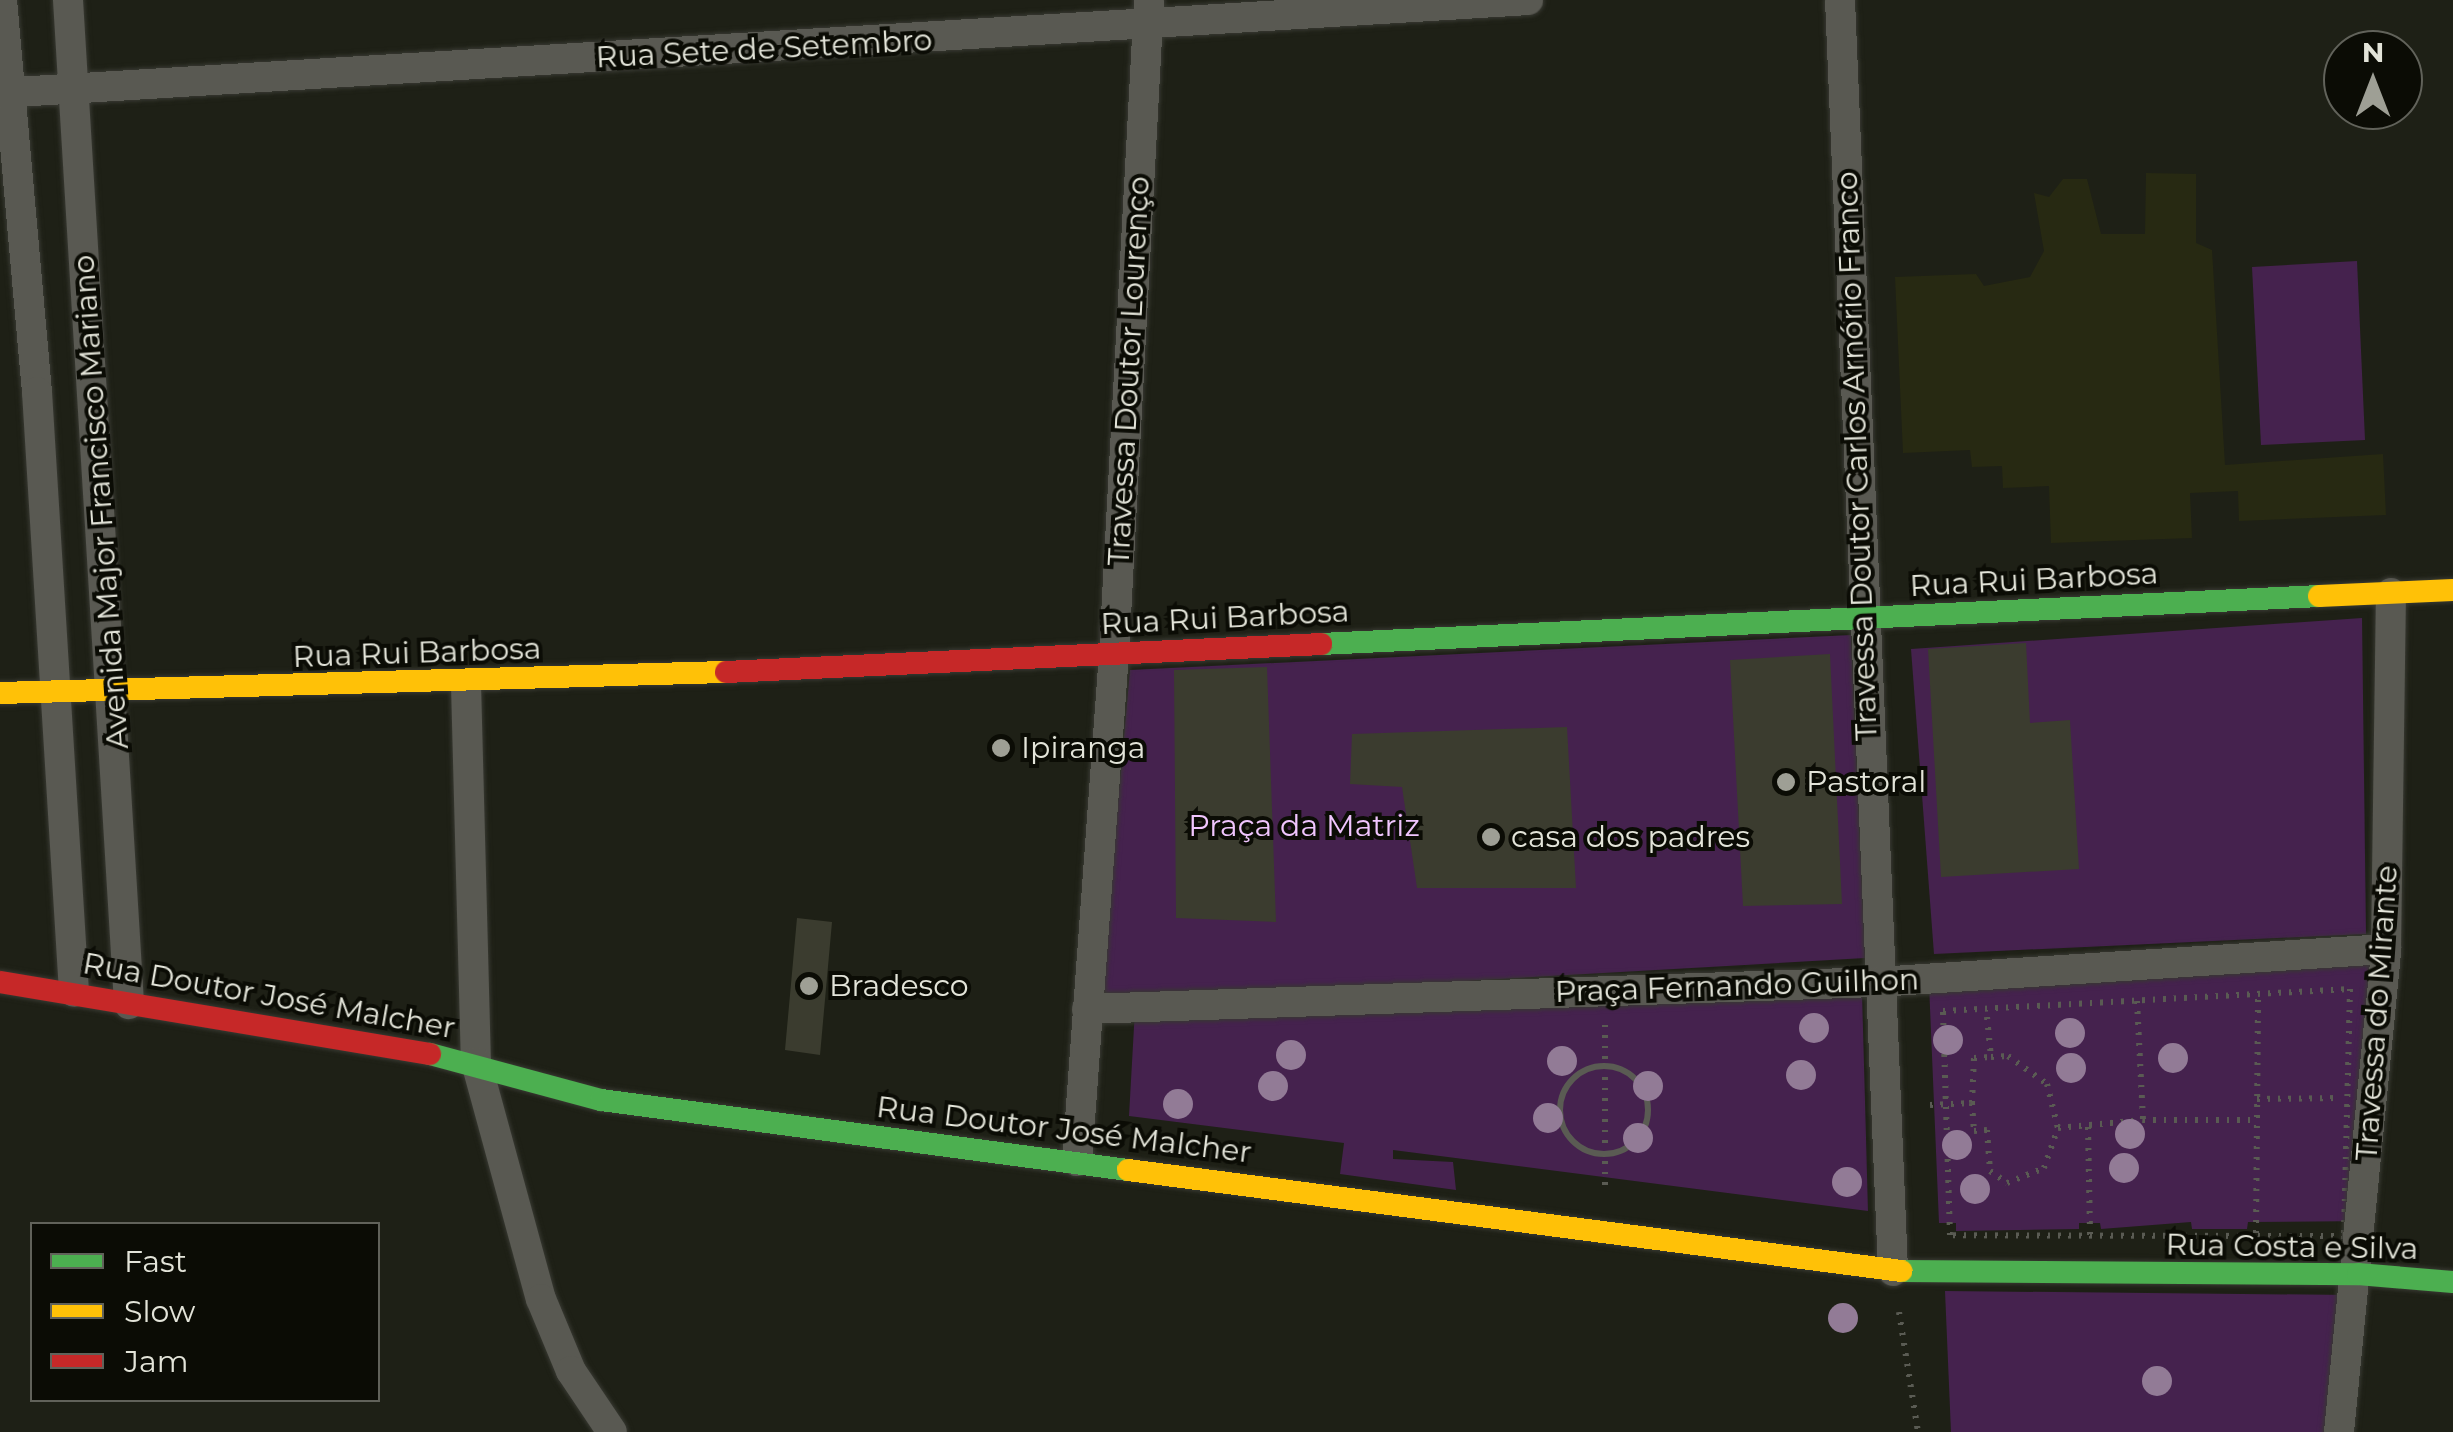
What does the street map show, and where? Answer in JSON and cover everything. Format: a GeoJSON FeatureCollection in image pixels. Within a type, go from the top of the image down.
{"type":"FeatureCollection","features":[{"type":"Feature","properties":{"kind":"street","name":"Avenida Major Francisco Mariano"},"geometry":{"type":"LineString","coordinates":[[2,0],[4,93],[37,392],[51,691],[74,992]]}},
{"type":"Feature","properties":{"kind":"street","name":"Avenida Major Francisco Mariano"},"geometry":{"type":"LineString","coordinates":[[68,0],[114,690],[129,1004]]}},
{"type":"Feature","properties":{"kind":"street","name":"Rua Sete de Setembro"},"geometry":{"type":"LineString","coordinates":[[4,93],[1148,13],[1528,0]]}},
{"type":"Feature","properties":{"kind":"street","name":"Travessa Doutor Carlos Arnório Franco"},"geometry":{"type":"LineString","coordinates":[[1840,0],[1877,982],[1893,1271]]}},
{"type":"Feature","properties":{"kind":"street","name":"Travessa Doutor Lourenço"},"geometry":{"type":"LineString","coordinates":[[1077,1162],[1114,653],[1148,13]]}},
{"type":"Feature","properties":{"kind":"street","name":"Rua Rui Barbosa"},"geometry":{"type":"LineString","coordinates":[[0,693],[466,684],[2453,590]]}},
{"type":"Feature","properties":{"kind":"street","name":"Travessa do Mirante"},"geometry":{"type":"LineString","coordinates":[[2339,1432],[2358,1274],[2386,949],[2392,594]]}},
{"type":"Feature","properties":{"kind":"street"},"geometry":{"type":"LineString","coordinates":[[466,684],[476,1062],[540,1299],[571,1371],[612,1432]]}},
{"type":"Feature","properties":{"kind":"street","name":"Praça Fernando Guilhon"},"geometry":{"type":"LineString","coordinates":[[1087,1010],[1877,982],[2386,949]]}},
{"type":"Feature","properties":{"kind":"street","name":"Rua Doutor José Malcher"},"geometry":{"type":"LineString","coordinates":[[0,982],[476,1062],[532,1085],[600,1100],[1893,1271],[2130,1274]]}},
{"type":"Feature","properties":{"kind":"street","name":"Rua Costa e Silva"},"geometry":{"type":"LineString","coordinates":[[2130,1274],[2358,1274],[2453,1282]]}},
{"type":"Feature","properties":{"kind":"path"},"geometry":{"type":"LineString","coordinates":[[2350,989],[2344,1236],[1950,1235],[1943,1012],[2138,1000],[2350,989]]}},
{"type":"Feature","properties":{"kind":"path"},"geometry":{"type":"LineString","coordinates":[[2256,1236],[2258,994]]}},
{"type":"Feature","properties":{"kind":"path"},"geometry":{"type":"LineString","coordinates":[[2138,1000],[2142,1120]]}},
{"type":"Feature","properties":{"kind":"path"},"geometry":{"type":"LineString","coordinates":[[1605,1013],[1605,1210]]}},
{"type":"Feature","properties":{"kind":"path"},"geometry":{"type":"LineString","coordinates":[[1987,1017],[1991,1057]]}},
{"type":"Feature","properties":{"kind":"path"},"geometry":{"type":"LineString","coordinates":[[2008,1056],[2047,1084],[2058,1128],[2044,1168],[2007,1182],[1990,1171],[1987,1130],[1974,1130],[1974,1058],[1991,1057],[2008,1056]]}},
{"type":"Feature","properties":{"kind":"path"},"geometry":{"type":"LineString","coordinates":[[1605,1063],[1572,1082],[1561,1118],[1572,1143],[1605,1156]]}},
{"type":"Feature","properties":{"kind":"path"},"geometry":{"type":"LineString","coordinates":[[1605,1063],[1638,1080],[1646,1103],[1638,1138],[1605,1156]]}},
{"type":"Feature","properties":{"kind":"path"},"geometry":{"type":"LineString","coordinates":[[2257,1098],[2345,1098]]}},
{"type":"Feature","properties":{"kind":"path"},"geometry":{"type":"LineString","coordinates":[[1930,1105],[1972,1103]]}},
{"type":"Feature","properties":{"kind":"path"},"geometry":{"type":"LineString","coordinates":[[2058,1128],[2142,1120],[2257,1120]]}},
{"type":"Feature","properties":{"kind":"path"},"geometry":{"type":"LineString","coordinates":[[2088,1127],[2090,1236]]}},
{"type":"Feature","properties":{"kind":"path"},"geometry":{"type":"LineString","coordinates":[[1893,1271],[1918,1432]]}},
{"type":"Feature","properties":{"kind":"shaded area"},"geometry":{"type":"Polygon","coordinates":[[[2146,173],[2196,174],[2196,243],[2212,250],[2225,465],[2383,454],[2386,515],[2239,521],[2238,491],[2190,493],[2192,538],[2051,543],[2049,486],[2003,488],[2002,466],[1972,467],[1970,450],[1903,453],[1895,277],[1976,274],[1984,286],[2030,277],[2044,251],[2034,193],[2049,197],[2063,179],[2087,179],[2101,234],[2145,234],[2146,173]]]}},
{"type":"Feature","properties":{"kind":"green space"},"geometry":{"type":"Polygon","coordinates":[[[2357,261],[2365,440],[2261,445],[2252,267],[2357,261]]]}},
{"type":"Feature","properties":{"kind":"green space"},"geometry":{"type":"Polygon","coordinates":[[[2362,618],[2366,934],[1934,954],[1911,649],[2362,618]]]}},
{"type":"Feature","properties":{"kind":"green space","name":"Praça da Matriz"},"geometry":{"type":"Polygon","coordinates":[[[1851,635],[1865,958],[1100,1002],[1130,670],[1851,635]]]}},
{"type":"Feature","properties":{"kind":"green space"},"geometry":{"type":"Polygon","coordinates":[[[2381,961],[2373,1221],[2248,1222],[2247,1229],[2192,1229],[2191,1222],[2101,1229],[2100,1223],[2079,1223],[2079,1229],[1956,1231],[1956,1223],[1939,1223],[1929,984],[2381,961]]]}},
{"type":"Feature","properties":{"kind":"green space"},"geometry":{"type":"Polygon","coordinates":[[[1862,992],[1868,1211],[1393,1150],[1393,1159],[1453,1162],[1456,1190],[1340,1174],[1344,1143],[1129,1116],[1135,1009],[1862,992]]]}},
{"type":"Feature","properties":{"kind":"green space"},"geometry":{"type":"Polygon","coordinates":[[[1945,1291],[2350,1295],[2345,1432],[1951,1432],[1945,1291]]]}},
{"type":"Feature","properties":{"kind":"building"},"geometry":{"type":"Polygon","coordinates":[[[2026,643],[2030,723],[2070,720],[2079,869],[1941,877],[1928,649],[2026,643]]]}},
{"type":"Feature","properties":{"kind":"building","name":"Pastoral"},"geometry":{"type":"Polygon","coordinates":[[[1830,654],[1842,904],[1743,906],[1730,660],[1830,654]]]}},
{"type":"Feature","properties":{"kind":"building"},"geometry":{"type":"Polygon","coordinates":[[[1267,667],[1276,922],[1176,918],[1174,670],[1267,667]]]}},
{"type":"Feature","properties":{"kind":"building","name":"casa dos padres"},"geometry":{"type":"Polygon","coordinates":[[[1567,727],[1576,888],[1417,888],[1402,787],[1350,784],[1352,734],[1567,727]]]}},
{"type":"Feature","properties":{"kind":"building","name":"Bradesco"},"geometry":{"type":"Polygon","coordinates":[[[797,918],[832,922],[820,1055],[785,1050],[797,918]]]}},
{"type":"Feature","properties":{"kind":"traffic: fast"},"geometry":{"type":"LineString","coordinates":[[1321,644],[2319,596]]}},
{"type":"Feature","properties":{"kind":"traffic: fast"},"geometry":{"type":"LineString","coordinates":[[430,1054],[601,1100],[1128,1170]]}},
{"type":"Feature","properties":{"kind":"traffic: fast"},"geometry":{"type":"LineString","coordinates":[[1901,1271],[2358,1274],[2453,1282]]}},
{"type":"Feature","properties":{"kind":"traffic: slow"},"geometry":{"type":"LineString","coordinates":[[2319,596],[2453,590]]}},
{"type":"Feature","properties":{"kind":"traffic: slow"},"geometry":{"type":"LineString","coordinates":[[0,693],[726,672]]}},
{"type":"Feature","properties":{"kind":"traffic: slow"},"geometry":{"type":"LineString","coordinates":[[1128,1170],[1901,1271]]}},
{"type":"Feature","properties":{"kind":"traffic: jam"},"geometry":{"type":"LineString","coordinates":[[726,672],[1321,644]]}},
{"type":"Feature","properties":{"kind":"traffic: jam"},"geometry":{"type":"LineString","coordinates":[[0,982],[430,1054]]}},
{"type":"Feature","properties":{"kind":"place","name":"Ipiranga"},"geometry":{"type":"Point","coordinates":[1001,748]}},
{"type":"Feature","properties":{"kind":"place","name":"Pastoral"},"geometry":{"type":"Point","coordinates":[1786,782]}},
{"type":"Feature","properties":{"kind":"place","name":"casa dos padres"},"geometry":{"type":"Point","coordinates":[1491,837]}},
{"type":"Feature","properties":{"kind":"place","name":"Bradesco"},"geometry":{"type":"Point","coordinates":[809,986]}}]}
